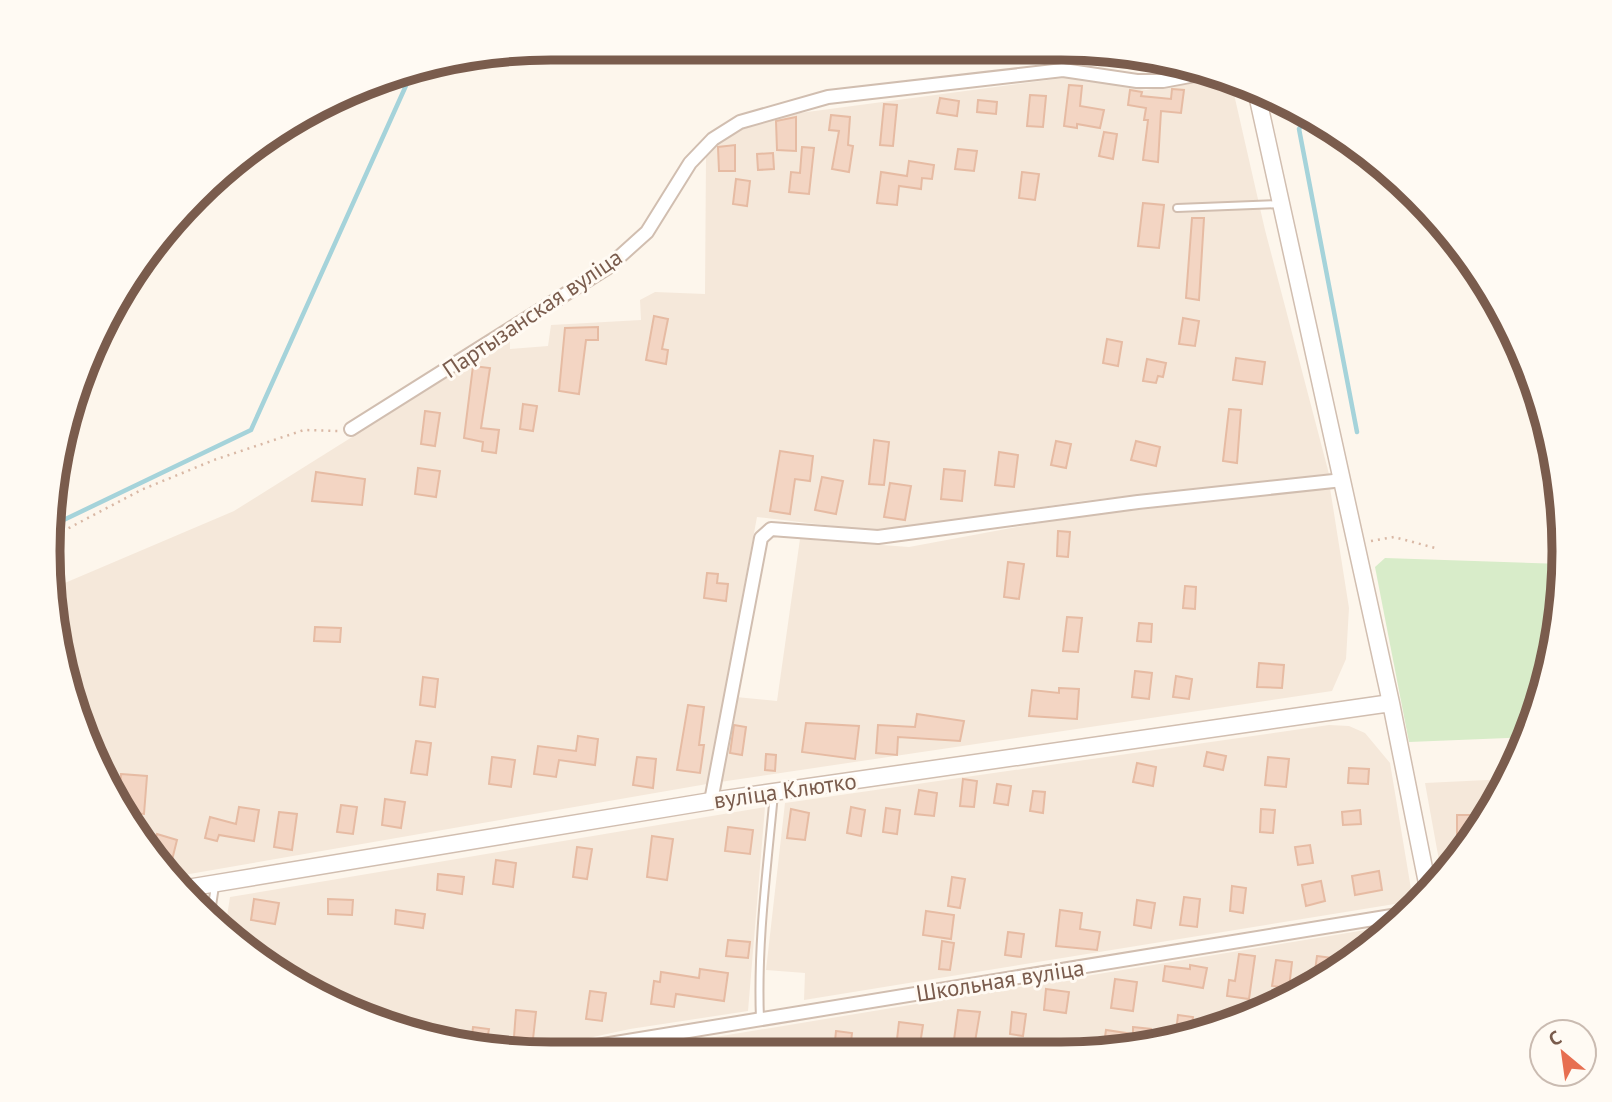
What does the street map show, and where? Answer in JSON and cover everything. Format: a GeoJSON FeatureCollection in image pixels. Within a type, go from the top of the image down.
{"type":"FeatureCollection","features":[{"type":"Feature","properties":{"kind":"street","name":"Партызанская вуліца"},"geometry":{"type":"LineString","coordinates":[[351,429],[607,268],[647,232],[698,155],[713,139],[740,122],[828,97],[1063,70],[1137,81],[1163,81],[1189,76]]}},
{"type":"Feature","properties":{"kind":"street"},"geometry":{"type":"LineString","coordinates":[[1258,101],[1343,480],[1427,880]]}},
{"type":"Feature","properties":{"kind":"street"},"geometry":{"type":"LineString","coordinates":[[711,801],[761,538],[771,529],[878,537],[1138,502],[1343,480]]}},
{"type":"Feature","properties":{"kind":"street","name":"вуліца Клютко"},"geometry":{"type":"LineString","coordinates":[[192,887],[711,801],[1391,703]]}},
{"type":"Feature","properties":{"kind":"street","name":"Школьная вуліца"},"geometry":{"type":"LineString","coordinates":[[621,1042],[1389,917]]}},
{"type":"Feature","properties":{"kind":"lane"},"geometry":{"type":"LineString","coordinates":[[1177,208],[1281,204]]}},
{"type":"Feature","properties":{"kind":"lane"},"geometry":{"type":"LineString","coordinates":[[760,1018],[758,956],[765,912],[775,792]]}},
{"type":"Feature","properties":{"kind":"lane"},"geometry":{"type":"LineString","coordinates":[[212,908],[215,883]]}},
{"type":"Feature","properties":{"kind":"path"},"geometry":{"type":"LineString","coordinates":[[61,532],[141,490],[214,460],[304,430],[331,433],[351,429]]}},
{"type":"Feature","properties":{"kind":"path"},"geometry":{"type":"LineString","coordinates":[[1357,545],[1394,537],[1439,549]]}},
{"type":"Feature","properties":{"kind":"shaded area"},"geometry":{"type":"Polygon","coordinates":[[[1071,77],[1146,90],[1205,82],[1233,91],[1265,230],[1329,474],[1082,501],[895,529],[858,529],[757,517],[707,784],[181,875],[125,797],[97,739],[76,678],[61,585],[234,511],[510,338],[510,349],[548,346],[551,325],[641,320],[640,300],[655,292],[705,294],[706,157],[723,137],[777,116],[1071,77]]]}},
{"type":"Feature","properties":{"kind":"shaded area"},"geometry":{"type":"Polygon","coordinates":[[[1330,488],[1349,608],[1346,659],[1332,691],[720,782],[736,697],[777,701],[800,539],[909,547],[1066,518],[1330,488]]]}},
{"type":"Feature","properties":{"kind":"shaded area"},"geometry":{"type":"Polygon","coordinates":[[[1329,725],[1349,726],[1365,733],[1390,763],[1412,896],[1405,902],[804,1000],[805,973],[766,970],[785,803],[1329,725]]]}},
{"type":"Feature","properties":{"kind":"shaded area"},"geometry":{"type":"Polygon","coordinates":[[[1496,780],[1470,824],[1440,864],[1425,783],[1496,780]]]}},
{"type":"Feature","properties":{"kind":"shaded area"},"geometry":{"type":"Polygon","coordinates":[[[765,807],[748,1011],[630,1029],[570,1042],[519,1041],[455,1033],[424,1026],[363,1005],[305,977],[227,921],[230,897],[765,807]]]}},
{"type":"Feature","properties":{"kind":"shaded area"},"geometry":{"type":"Polygon","coordinates":[[[1376,928],[1334,960],[1278,992],[1219,1016],[1157,1033],[1061,1042],[685,1042],[1376,928]]]}},
{"type":"Feature","properties":{"kind":"green space"},"geometry":{"type":"Polygon","coordinates":[[[1385,558],[1552,564],[1543,647],[1536,678],[1516,738],[1409,742],[1375,567],[1385,558]]]}},
{"type":"Feature","properties":{"kind":"building"},"geometry":{"type":"Polygon","coordinates":[[[1069,85],[1082,86],[1080,106],[1104,110],[1100,128],[1077,124],[1077,128],[1064,126],[1069,85]]]}},
{"type":"Feature","properties":{"kind":"building"},"geometry":{"type":"Polygon","coordinates":[[[1172,89],[1184,90],[1181,113],[1161,111],[1158,162],[1143,160],[1148,120],[1144,120],[1146,108],[1128,105],[1130,90],[1142,92],[1141,96],[1171,99],[1172,89]]]}},
{"type":"Feature","properties":{"kind":"building"},"geometry":{"type":"Polygon","coordinates":[[[1030,95],[1046,96],[1043,127],[1027,126],[1030,95]]]}},
{"type":"Feature","properties":{"kind":"building"},"geometry":{"type":"Polygon","coordinates":[[[940,98],[959,101],[957,116],[937,113],[940,98]]]}},
{"type":"Feature","properties":{"kind":"building"},"geometry":{"type":"Polygon","coordinates":[[[978,100],[997,102],[996,114],[977,112],[978,100]]]}},
{"type":"Feature","properties":{"kind":"building"},"geometry":{"type":"Polygon","coordinates":[[[884,104],[897,105],[893,146],[880,145],[884,104]]]}},
{"type":"Feature","properties":{"kind":"building"},"geometry":{"type":"Polygon","coordinates":[[[831,115],[850,117],[848,145],[853,146],[849,172],[832,169],[839,131],[829,130],[831,115]]]}},
{"type":"Feature","properties":{"kind":"building"},"geometry":{"type":"Polygon","coordinates":[[[796,117],[796,151],[777,150],[776,121],[796,117]]]}},
{"type":"Feature","properties":{"kind":"building"},"geometry":{"type":"Polygon","coordinates":[[[1104,132],[1117,134],[1113,159],[1099,156],[1104,132]]]}},
{"type":"Feature","properties":{"kind":"building"},"geometry":{"type":"Polygon","coordinates":[[[735,145],[735,171],[719,171],[718,147],[735,145]]]}},
{"type":"Feature","properties":{"kind":"building"},"geometry":{"type":"Polygon","coordinates":[[[802,147],[814,148],[809,194],[789,192],[791,172],[800,173],[802,147]]]}},
{"type":"Feature","properties":{"kind":"building"},"geometry":{"type":"Polygon","coordinates":[[[958,149],[977,151],[974,171],[955,169],[958,149]]]}},
{"type":"Feature","properties":{"kind":"building"},"geometry":{"type":"Polygon","coordinates":[[[773,153],[774,169],[758,170],[757,154],[773,153]]]}},
{"type":"Feature","properties":{"kind":"building"},"geometry":{"type":"Polygon","coordinates":[[[909,161],[934,165],[932,179],[922,178],[921,189],[899,186],[897,205],[877,203],[881,172],[907,176],[909,161]]]}},
{"type":"Feature","properties":{"kind":"building"},"geometry":{"type":"Polygon","coordinates":[[[1022,172],[1039,174],[1035,200],[1019,198],[1022,172]]]}},
{"type":"Feature","properties":{"kind":"building"},"geometry":{"type":"Polygon","coordinates":[[[736,179],[750,181],[747,206],[733,204],[736,179]]]}},
{"type":"Feature","properties":{"kind":"building"},"geometry":{"type":"Polygon","coordinates":[[[1143,203],[1164,205],[1159,248],[1138,246],[1143,203]]]}},
{"type":"Feature","properties":{"kind":"building"},"geometry":{"type":"Polygon","coordinates":[[[1192,218],[1204,218],[1199,300],[1186,298],[1192,218]]]}},
{"type":"Feature","properties":{"kind":"building"},"geometry":{"type":"Polygon","coordinates":[[[654,316],[668,319],[662,349],[668,350],[666,364],[646,360],[654,316]]]}},
{"type":"Feature","properties":{"kind":"building"},"geometry":{"type":"Polygon","coordinates":[[[1183,318],[1199,321],[1195,346],[1179,344],[1183,318]]]}},
{"type":"Feature","properties":{"kind":"building"},"geometry":{"type":"Polygon","coordinates":[[[598,327],[598,340],[586,340],[579,394],[559,391],[565,328],[598,327]]]}},
{"type":"Feature","properties":{"kind":"building"},"geometry":{"type":"Polygon","coordinates":[[[1107,339],[1122,342],[1118,366],[1103,363],[1107,339]]]}},
{"type":"Feature","properties":{"kind":"building"},"geometry":{"type":"Polygon","coordinates":[[[1236,358],[1265,362],[1262,384],[1233,380],[1236,358]]]}},
{"type":"Feature","properties":{"kind":"building"},"geometry":{"type":"Polygon","coordinates":[[[1147,359],[1166,363],[1163,377],[1158,376],[1156,383],[1143,381],[1147,359]]]}},
{"type":"Feature","properties":{"kind":"building"},"geometry":{"type":"Polygon","coordinates":[[[473,366],[490,368],[481,428],[499,430],[496,453],[482,451],[483,442],[464,438],[473,366]]]}},
{"type":"Feature","properties":{"kind":"building"},"geometry":{"type":"Polygon","coordinates":[[[523,404],[537,406],[533,431],[520,429],[523,404]]]}},
{"type":"Feature","properties":{"kind":"building"},"geometry":{"type":"Polygon","coordinates":[[[1229,409],[1241,410],[1237,463],[1223,461],[1229,409]]]}},
{"type":"Feature","properties":{"kind":"building"},"geometry":{"type":"Polygon","coordinates":[[[425,411],[440,413],[435,446],[421,444],[425,411]]]}},
{"type":"Feature","properties":{"kind":"building"},"geometry":{"type":"Polygon","coordinates":[[[874,440],[889,442],[884,485],[869,484],[874,440]]]}},
{"type":"Feature","properties":{"kind":"building"},"geometry":{"type":"Polygon","coordinates":[[[1056,441],[1071,444],[1066,468],[1051,465],[1056,441]]]}},
{"type":"Feature","properties":{"kind":"building"},"geometry":{"type":"Polygon","coordinates":[[[1136,441],[1160,447],[1156,466],[1131,460],[1136,441]]]}},
{"type":"Feature","properties":{"kind":"building"},"geometry":{"type":"Polygon","coordinates":[[[780,451],[813,456],[810,481],[795,479],[790,514],[770,511],[780,451]]]}},
{"type":"Feature","properties":{"kind":"building"},"geometry":{"type":"Polygon","coordinates":[[[999,452],[1018,455],[1014,487],[995,485],[999,452]]]}},
{"type":"Feature","properties":{"kind":"building"},"geometry":{"type":"Polygon","coordinates":[[[418,468],[440,471],[436,497],[415,494],[418,468]]]}},
{"type":"Feature","properties":{"kind":"building"},"geometry":{"type":"Polygon","coordinates":[[[944,469],[965,471],[962,501],[941,499],[944,469]]]}},
{"type":"Feature","properties":{"kind":"building"},"geometry":{"type":"Polygon","coordinates":[[[316,472],[365,479],[362,505],[312,501],[316,472]]]}},
{"type":"Feature","properties":{"kind":"building"},"geometry":{"type":"Polygon","coordinates":[[[822,477],[843,481],[836,514],[815,510],[822,477]]]}},
{"type":"Feature","properties":{"kind":"building"},"geometry":{"type":"Polygon","coordinates":[[[890,483],[911,486],[905,520],[884,517],[890,483]]]}},
{"type":"Feature","properties":{"kind":"building"},"geometry":{"type":"Polygon","coordinates":[[[1058,531],[1070,532],[1068,557],[1057,556],[1058,531]]]}},
{"type":"Feature","properties":{"kind":"building"},"geometry":{"type":"Polygon","coordinates":[[[1008,562],[1024,564],[1019,599],[1004,597],[1008,562]]]}},
{"type":"Feature","properties":{"kind":"building"},"geometry":{"type":"Polygon","coordinates":[[[707,573],[718,574],[717,583],[728,584],[726,601],[704,598],[707,573]]]}},
{"type":"Feature","properties":{"kind":"building"},"geometry":{"type":"Polygon","coordinates":[[[1185,586],[1196,587],[1195,609],[1183,608],[1185,586]]]}},
{"type":"Feature","properties":{"kind":"building"},"geometry":{"type":"Polygon","coordinates":[[[1067,617],[1082,618],[1078,652],[1063,651],[1067,617]]]}},
{"type":"Feature","properties":{"kind":"building"},"geometry":{"type":"Polygon","coordinates":[[[1139,623],[1152,624],[1151,642],[1137,641],[1139,623]]]}},
{"type":"Feature","properties":{"kind":"building"},"geometry":{"type":"Polygon","coordinates":[[[315,627],[341,628],[340,642],[314,641],[315,627]]]}},
{"type":"Feature","properties":{"kind":"building"},"geometry":{"type":"Polygon","coordinates":[[[1259,663],[1284,665],[1282,688],[1257,687],[1259,663]]]}},
{"type":"Feature","properties":{"kind":"building"},"geometry":{"type":"Polygon","coordinates":[[[1135,671],[1152,673],[1149,699],[1132,697],[1135,671]]]}},
{"type":"Feature","properties":{"kind":"building"},"geometry":{"type":"Polygon","coordinates":[[[1176,676],[1192,679],[1189,699],[1173,697],[1176,676]]]}},
{"type":"Feature","properties":{"kind":"building"},"geometry":{"type":"Polygon","coordinates":[[[423,677],[438,679],[435,707],[420,705],[423,677]]]}},
{"type":"Feature","properties":{"kind":"building"},"geometry":{"type":"Polygon","coordinates":[[[1059,688],[1079,689],[1077,719],[1029,716],[1032,690],[1059,693],[1059,688]]]}},
{"type":"Feature","properties":{"kind":"building"},"geometry":{"type":"Polygon","coordinates":[[[688,705],[704,707],[699,745],[704,745],[700,773],[677,770],[688,705]]]}},
{"type":"Feature","properties":{"kind":"building"},"geometry":{"type":"Polygon","coordinates":[[[917,714],[964,721],[960,741],[898,737],[897,755],[876,753],[878,725],[915,727],[917,714]]]}},
{"type":"Feature","properties":{"kind":"building"},"geometry":{"type":"Polygon","coordinates":[[[806,723],[859,726],[855,759],[802,752],[806,723]]]}},
{"type":"Feature","properties":{"kind":"building"},"geometry":{"type":"Polygon","coordinates":[[[734,725],[746,727],[742,755],[730,753],[734,725]]]}},
{"type":"Feature","properties":{"kind":"building"},"geometry":{"type":"Polygon","coordinates":[[[578,736],[598,739],[595,765],[559,760],[556,777],[534,774],[538,746],[576,751],[578,736]]]}},
{"type":"Feature","properties":{"kind":"building"},"geometry":{"type":"Polygon","coordinates":[[[416,741],[431,743],[427,775],[411,773],[416,741]]]}},
{"type":"Feature","properties":{"kind":"building"},"geometry":{"type":"Polygon","coordinates":[[[1207,752],[1226,756],[1223,770],[1204,766],[1207,752]]]}},
{"type":"Feature","properties":{"kind":"building"},"geometry":{"type":"Polygon","coordinates":[[[766,754],[776,755],[775,771],[765,770],[766,754]]]}},
{"type":"Feature","properties":{"kind":"building"},"geometry":{"type":"Polygon","coordinates":[[[492,757],[515,760],[511,787],[489,784],[492,757]]]}},
{"type":"Feature","properties":{"kind":"building"},"geometry":{"type":"Polygon","coordinates":[[[637,757],[656,759],[653,788],[633,785],[637,757]]]}},
{"type":"Feature","properties":{"kind":"building"},"geometry":{"type":"Polygon","coordinates":[[[1268,757],[1289,759],[1286,787],[1265,785],[1268,757]]]}},
{"type":"Feature","properties":{"kind":"building"},"geometry":{"type":"Polygon","coordinates":[[[1137,763],[1156,767],[1153,786],[1133,782],[1137,763]]]}},
{"type":"Feature","properties":{"kind":"building"},"geometry":{"type":"Polygon","coordinates":[[[1349,768],[1369,769],[1368,784],[1348,783],[1349,768]]]}},
{"type":"Feature","properties":{"kind":"building"},"geometry":{"type":"Polygon","coordinates":[[[121,774],[147,776],[144,814],[135,813],[120,788],[121,774]]]}},
{"type":"Feature","properties":{"kind":"building"},"geometry":{"type":"Polygon","coordinates":[[[963,779],[977,781],[974,807],[960,806],[963,779]]]}},
{"type":"Feature","properties":{"kind":"building"},"geometry":{"type":"Polygon","coordinates":[[[997,784],[1011,786],[1008,805],[994,803],[997,784]]]}},
{"type":"Feature","properties":{"kind":"building"},"geometry":{"type":"Polygon","coordinates":[[[919,790],[937,793],[934,816],[915,814],[919,790]]]}},
{"type":"Feature","properties":{"kind":"building"},"geometry":{"type":"Polygon","coordinates":[[[1033,791],[1045,792],[1043,813],[1030,811],[1033,791]]]}},
{"type":"Feature","properties":{"kind":"building"},"geometry":{"type":"Polygon","coordinates":[[[385,799],[405,802],[401,828],[382,825],[385,799]]]}},
{"type":"Feature","properties":{"kind":"building"},"geometry":{"type":"Polygon","coordinates":[[[341,805],[357,807],[353,834],[337,832],[341,805]]]}},
{"type":"Feature","properties":{"kind":"building"},"geometry":{"type":"Polygon","coordinates":[[[239,807],[259,810],[254,841],[219,835],[217,841],[205,838],[210,817],[236,824],[239,807]]]}},
{"type":"Feature","properties":{"kind":"building"},"geometry":{"type":"Polygon","coordinates":[[[851,807],[865,810],[861,836],[847,833],[851,807]]]}},
{"type":"Feature","properties":{"kind":"building"},"geometry":{"type":"Polygon","coordinates":[[[886,808],[900,810],[897,834],[883,832],[886,808]]]}},
{"type":"Feature","properties":{"kind":"building"},"geometry":{"type":"Polygon","coordinates":[[[791,809],[809,813],[805,840],[787,838],[791,809]]]}},
{"type":"Feature","properties":{"kind":"building"},"geometry":{"type":"Polygon","coordinates":[[[1261,809],[1275,810],[1273,833],[1260,832],[1261,809]]]}},
{"type":"Feature","properties":{"kind":"building"},"geometry":{"type":"Polygon","coordinates":[[[1360,810],[1361,824],[1343,825],[1342,812],[1360,810]]]}},
{"type":"Feature","properties":{"kind":"building"},"geometry":{"type":"Polygon","coordinates":[[[279,812],[297,814],[292,850],[274,847],[279,812]]]}},
{"type":"Feature","properties":{"kind":"building"},"geometry":{"type":"Polygon","coordinates":[[[1457,815],[1476,815],[1461,836],[1457,836],[1457,815]]]}},
{"type":"Feature","properties":{"kind":"building"},"geometry":{"type":"Polygon","coordinates":[[[728,827],[753,830],[750,854],[725,851],[728,827]]]}},
{"type":"Feature","properties":{"kind":"building"},"geometry":{"type":"Polygon","coordinates":[[[157,834],[177,840],[172,860],[168,859],[155,842],[157,834]]]}},
{"type":"Feature","properties":{"kind":"building"},"geometry":{"type":"Polygon","coordinates":[[[652,836],[673,839],[667,880],[647,877],[652,836]]]}},
{"type":"Feature","properties":{"kind":"building"},"geometry":{"type":"Polygon","coordinates":[[[1310,845],[1313,863],[1298,865],[1295,847],[1310,845]]]}},
{"type":"Feature","properties":{"kind":"building"},"geometry":{"type":"Polygon","coordinates":[[[577,847],[592,849],[587,879],[573,877],[577,847]]]}},
{"type":"Feature","properties":{"kind":"building"},"geometry":{"type":"Polygon","coordinates":[[[496,860],[516,863],[513,887],[493,884],[496,860]]]}},
{"type":"Feature","properties":{"kind":"building"},"geometry":{"type":"Polygon","coordinates":[[[1379,871],[1382,890],[1355,895],[1352,876],[1379,871]]]}},
{"type":"Feature","properties":{"kind":"building"},"geometry":{"type":"Polygon","coordinates":[[[438,874],[464,877],[462,894],[437,890],[438,874]]]}},
{"type":"Feature","properties":{"kind":"building"},"geometry":{"type":"Polygon","coordinates":[[[952,877],[965,879],[960,908],[948,906],[952,877]]]}},
{"type":"Feature","properties":{"kind":"building"},"geometry":{"type":"Polygon","coordinates":[[[1321,881],[1325,901],[1306,906],[1302,885],[1321,881]]]}},
{"type":"Feature","properties":{"kind":"building"},"geometry":{"type":"Polygon","coordinates":[[[1232,886],[1246,888],[1243,913],[1230,911],[1232,886]]]}},
{"type":"Feature","properties":{"kind":"building"},"geometry":{"type":"Polygon","coordinates":[[[1184,897],[1200,899],[1197,927],[1180,925],[1184,897]]]}},
{"type":"Feature","properties":{"kind":"building"},"geometry":{"type":"Polygon","coordinates":[[[254,899],[279,903],[275,924],[251,920],[254,899]]]}},
{"type":"Feature","properties":{"kind":"building"},"geometry":{"type":"Polygon","coordinates":[[[328,899],[353,900],[352,915],[328,914],[328,899]]]}},
{"type":"Feature","properties":{"kind":"building"},"geometry":{"type":"Polygon","coordinates":[[[1137,900],[1155,903],[1151,928],[1134,925],[1137,900]]]}},
{"type":"Feature","properties":{"kind":"building"},"geometry":{"type":"Polygon","coordinates":[[[396,910],[425,914],[423,928],[395,924],[396,910]]]}},
{"type":"Feature","properties":{"kind":"building"},"geometry":{"type":"Polygon","coordinates":[[[1060,910],[1082,913],[1080,929],[1100,932],[1097,950],[1056,946],[1060,910]]]}},
{"type":"Feature","properties":{"kind":"building"},"geometry":{"type":"Polygon","coordinates":[[[926,911],[954,915],[951,939],[923,935],[926,911]]]}},
{"type":"Feature","properties":{"kind":"building"},"geometry":{"type":"Polygon","coordinates":[[[1008,932],[1024,934],[1021,957],[1005,955],[1008,932]]]}},
{"type":"Feature","properties":{"kind":"building"},"geometry":{"type":"Polygon","coordinates":[[[728,940],[750,942],[748,958],[726,956],[728,940]]]}},
{"type":"Feature","properties":{"kind":"building"},"geometry":{"type":"Polygon","coordinates":[[[942,941],[954,943],[950,970],[939,969],[942,941]]]}},
{"type":"Feature","properties":{"kind":"building"},"geometry":{"type":"Polygon","coordinates":[[[1239,954],[1255,956],[1249,999],[1227,996],[1229,980],[1235,981],[1239,954]]]}},
{"type":"Feature","properties":{"kind":"building"},"geometry":{"type":"Polygon","coordinates":[[[1317,956],[1336,958],[1334,960],[1315,972],[1317,956]]]}},
{"type":"Feature","properties":{"kind":"building"},"geometry":{"type":"Polygon","coordinates":[[[1276,960],[1292,962],[1289,986],[1272,986],[1276,960]]]}},
{"type":"Feature","properties":{"kind":"building"},"geometry":{"type":"Polygon","coordinates":[[[1190,965],[1207,968],[1203,988],[1163,981],[1165,966],[1190,969],[1190,965]]]}},
{"type":"Feature","properties":{"kind":"building"},"geometry":{"type":"Polygon","coordinates":[[[700,969],[728,973],[724,1001],[676,994],[674,1007],[651,1004],[654,981],[660,982],[661,972],[699,978],[700,969]]]}},
{"type":"Feature","properties":{"kind":"building"},"geometry":{"type":"Polygon","coordinates":[[[1115,979],[1137,982],[1133,1011],[1111,1008],[1115,979]]]}},
{"type":"Feature","properties":{"kind":"building"},"geometry":{"type":"Polygon","coordinates":[[[1046,989],[1069,992],[1066,1013],[1044,1010],[1046,989]]]}},
{"type":"Feature","properties":{"kind":"building"},"geometry":{"type":"Polygon","coordinates":[[[590,991],[606,993],[602,1021],[586,1019],[590,991]]]}},
{"type":"Feature","properties":{"kind":"building"},"geometry":{"type":"Polygon","coordinates":[[[516,1010],[536,1012],[533,1039],[514,1037],[516,1010]]]}},
{"type":"Feature","properties":{"kind":"building"},"geometry":{"type":"Polygon","coordinates":[[[958,1010],[980,1012],[975,1042],[954,1040],[958,1010]]]}},
{"type":"Feature","properties":{"kind":"building"},"geometry":{"type":"Polygon","coordinates":[[[1012,1012],[1026,1014],[1023,1036],[1010,1034],[1012,1012]]]}},
{"type":"Feature","properties":{"kind":"building"},"geometry":{"type":"Polygon","coordinates":[[[1178,1015],[1193,1017],[1192,1025],[1176,1029],[1178,1015]]]}},
{"type":"Feature","properties":{"kind":"building"},"geometry":{"type":"Polygon","coordinates":[[[899,1022],[923,1025],[920,1042],[897,1042],[899,1022]]]}},
{"type":"Feature","properties":{"kind":"building"},"geometry":{"type":"Polygon","coordinates":[[[473,1027],[489,1029],[487,1038],[472,1036],[473,1027]]]}},
{"type":"Feature","properties":{"kind":"building"},"geometry":{"type":"Polygon","coordinates":[[[1133,1027],[1151,1029],[1150,1034],[1105,1040],[1106,1030],[1133,1034],[1133,1027]]]}},
{"type":"Feature","properties":{"kind":"building"},"geometry":{"type":"Polygon","coordinates":[[[836,1031],[852,1033],[851,1042],[835,1042],[836,1031]]]}},
{"type":"Feature","properties":{"kind":"waterway"},"geometry":{"type":"LineString","coordinates":[[61,521],[251,430],[408,81]]}},
{"type":"Feature","properties":{"kind":"waterway"},"geometry":{"type":"LineString","coordinates":[[1303,123],[1299,129],[1357,432]]}}]}
